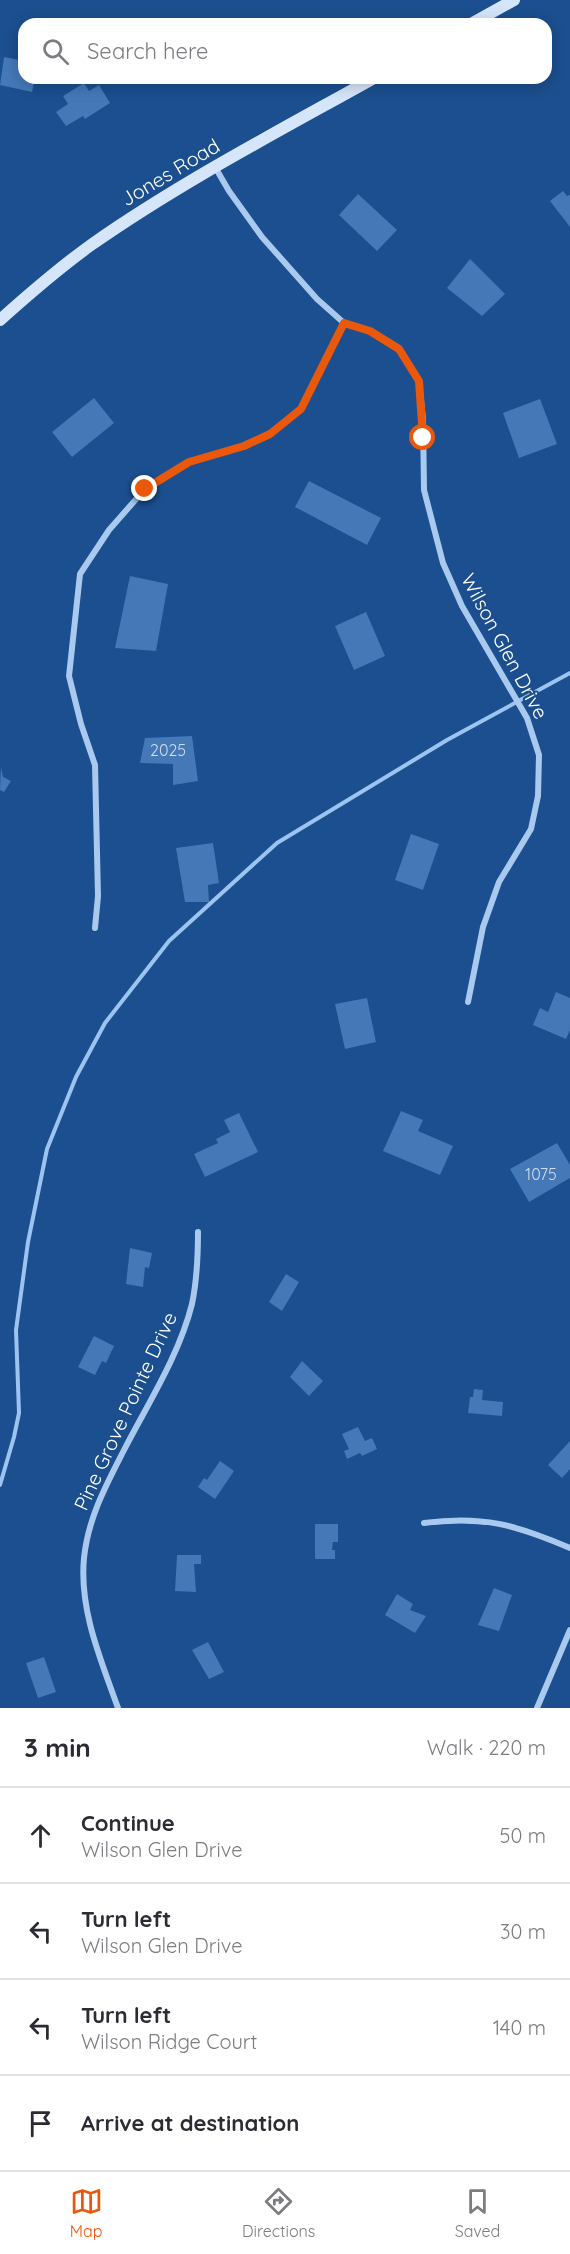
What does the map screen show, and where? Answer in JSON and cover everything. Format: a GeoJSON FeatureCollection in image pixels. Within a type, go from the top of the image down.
{"type":"FeatureCollection","features":[{"type":"Feature","properties":{"kind":"street"},"geometry":{"type":"LineString","coordinates":[[482,18],[513,0]]}},
{"type":"Feature","properties":{"kind":"street","name":"Jones Road"},"geometry":{"type":"LineString","coordinates":[[0,320],[90,246],[154,204],[363,84]]}},
{"type":"Feature","properties":{"kind":"street","name":"Wilson Glen Drive"},"geometry":{"type":"LineString","coordinates":[[215,167],[229,191],[269,246],[317,299],[344,323],[370,331],[399,349],[419,381],[423,419],[424,490],[443,563],[462,606],[527,718],[539,755],[538,796],[531,829],[499,882],[483,927],[468,1002]]}},
{"type":"Feature","properties":{"kind":"street"},"geometry":{"type":"LineString","coordinates":[[95,928],[98,896],[95,765],[81,724],[69,676],[80,574],[109,530],[145,489],[189,462],[244,446],[270,434],[301,409],[344,323]]}},
{"type":"Feature","properties":{"kind":"street","name":"Pine Grove Pointe Drive"},"geometry":{"type":"LineString","coordinates":[[118,1708],[92,1633],[84,1597],[84,1560],[88,1531],[99,1499],[185,1327],[196,1280],[198,1232]]}},
{"type":"Feature","properties":{"kind":"street"},"geometry":{"type":"LineString","coordinates":[[424,1523],[478,1520],[499,1522],[530,1531],[570,1548]]}},
{"type":"Feature","properties":{"kind":"street"},"geometry":{"type":"LineString","coordinates":[[537,1708],[570,1630]]}},
{"type":"Feature","properties":{"kind":"building"},"geometry":{"type":"Polygon","coordinates":[[[4,57],[18,60],[18,84],[34,84],[32,92],[0,85],[4,57]]]}},
{"type":"Feature","properties":{"kind":"building"},"geometry":{"type":"Polygon","coordinates":[[[82,84],[89,91],[99,85],[110,103],[85,119],[83,116],[66,126],[56,112],[68,104],[63,96],[82,84]]]}},
{"type":"Feature","properties":{"kind":"building"},"geometry":{"type":"Polygon","coordinates":[[[563,191],[567,196],[570,195],[570,227],[550,201],[563,191]]]}},
{"type":"Feature","properties":{"kind":"building"},"geometry":{"type":"Polygon","coordinates":[[[358,194],[397,230],[377,251],[339,215],[358,194]]]}},
{"type":"Feature","properties":{"kind":"building"},"geometry":{"type":"Polygon","coordinates":[[[470,259],[505,294],[482,316],[447,288],[470,259]]]}},
{"type":"Feature","properties":{"kind":"building"},"geometry":{"type":"Polygon","coordinates":[[[94,398],[114,423],[72,457],[52,432],[94,398]]]}},
{"type":"Feature","properties":{"kind":"building"},"geometry":{"type":"Polygon","coordinates":[[[540,399],[557,444],[519,458],[503,413],[540,399]]]}},
{"type":"Feature","properties":{"kind":"building"},"geometry":{"type":"Polygon","coordinates":[[[309,481],[381,518],[367,545],[295,507],[309,481]]]}},
{"type":"Feature","properties":{"kind":"building"},"geometry":{"type":"Polygon","coordinates":[[[130,576],[168,584],[156,651],[115,648],[130,576]]]}},
{"type":"Feature","properties":{"kind":"building"},"geometry":{"type":"Polygon","coordinates":[[[366,612],[385,656],[354,670],[335,626],[366,612]]]}},
{"type":"Feature","properties":{"kind":"building"},"geometry":{"type":"Polygon","coordinates":[[[192,736],[198,781],[173,785],[173,764],[140,763],[145,738],[192,736]]]}},
{"type":"Feature","properties":{"kind":"building"},"geometry":{"type":"Polygon","coordinates":[[[1,767],[3,777],[11,781],[4,792],[0,790],[1,767]]]}},
{"type":"Feature","properties":{"kind":"building"},"geometry":{"type":"Polygon","coordinates":[[[411,834],[439,844],[423,890],[395,880],[411,834]]]}},
{"type":"Feature","properties":{"kind":"building"},"geometry":{"type":"Polygon","coordinates":[[[213,843],[219,883],[208,885],[209,902],[185,902],[176,848],[213,843]]]}},
{"type":"Feature","properties":{"kind":"building"},"geometry":{"type":"Polygon","coordinates":[[[556,992],[570,998],[570,1030],[566,1039],[533,1025],[540,1008],[548,1012],[556,992]]]}},
{"type":"Feature","properties":{"kind":"building"},"geometry":{"type":"Polygon","coordinates":[[[367,998],[376,1042],[345,1049],[335,1004],[367,998]]]}},
{"type":"Feature","properties":{"kind":"building"},"geometry":{"type":"Polygon","coordinates":[[[401,1111],[423,1120],[418,1131],[453,1146],[440,1175],[383,1151],[401,1111]]]}},
{"type":"Feature","properties":{"kind":"building"},"geometry":{"type":"Polygon","coordinates":[[[239,1113],[258,1152],[205,1177],[194,1154],[218,1143],[216,1139],[230,1132],[224,1120],[239,1113]]]}},
{"type":"Feature","properties":{"kind":"building"},"geometry":{"type":"Polygon","coordinates":[[[557,1143],[570,1165],[570,1178],[529,1202],[510,1169],[557,1143]]]}},
{"type":"Feature","properties":{"kind":"building"},"geometry":{"type":"Polygon","coordinates":[[[130,1248],[152,1253],[149,1268],[145,1267],[143,1287],[126,1284],[130,1248]]]}},
{"type":"Feature","properties":{"kind":"building"},"geometry":{"type":"Polygon","coordinates":[[[286,1274],[299,1282],[282,1311],[269,1302],[286,1274]]]}},
{"type":"Feature","properties":{"kind":"building"},"geometry":{"type":"Polygon","coordinates":[[[94,1336],[114,1346],[106,1363],[102,1361],[95,1375],[78,1367],[94,1336]]]}},
{"type":"Feature","properties":{"kind":"building"},"geometry":{"type":"Polygon","coordinates":[[[302,1361],[323,1381],[309,1396],[290,1377],[302,1361]]]}},
{"type":"Feature","properties":{"kind":"building"},"geometry":{"type":"Polygon","coordinates":[[[474,1389],[483,1390],[482,1400],[503,1402],[502,1416],[468,1413],[470,1397],[473,1397],[474,1389]]]}},
{"type":"Feature","properties":{"kind":"building"},"geometry":{"type":"Polygon","coordinates":[[[358,1427],[365,1441],[372,1438],[377,1449],[362,1456],[360,1453],[347,1459],[344,1451],[349,1449],[342,1434],[358,1427]]]}},
{"type":"Feature","properties":{"kind":"building"},"geometry":{"type":"Polygon","coordinates":[[[570,1441],[570,1469],[562,1478],[548,1465],[570,1441]]]}},
{"type":"Feature","properties":{"kind":"building"},"geometry":{"type":"Polygon","coordinates":[[[220,1461],[234,1471],[215,1499],[198,1487],[204,1478],[207,1480],[220,1461]]]}},
{"type":"Feature","properties":{"kind":"building"},"geometry":{"type":"Polygon","coordinates":[[[315,1524],[338,1524],[338,1542],[333,1542],[332,1550],[335,1550],[335,1559],[315,1559],[315,1524]]]}},
{"type":"Feature","properties":{"kind":"building"},"geometry":{"type":"Polygon","coordinates":[[[177,1555],[201,1555],[201,1564],[194,1564],[196,1592],[175,1591],[177,1555]]]}},
{"type":"Feature","properties":{"kind":"building"},"geometry":{"type":"Polygon","coordinates":[[[494,1588],[512,1595],[499,1631],[478,1625],[494,1588]]]}},
{"type":"Feature","properties":{"kind":"building"},"geometry":{"type":"Polygon","coordinates":[[[397,1594],[413,1604],[410,1610],[426,1616],[415,1633],[385,1615],[397,1594]]]}},
{"type":"Feature","properties":{"kind":"building"},"geometry":{"type":"Polygon","coordinates":[[[208,1642],[224,1672],[209,1679],[192,1650],[208,1642]]]}},
{"type":"Feature","properties":{"kind":"building"},"geometry":{"type":"Polygon","coordinates":[[[44,1657],[56,1692],[38,1698],[26,1663],[44,1657]]]}},
{"type":"Feature","properties":{"kind":"waterway"},"geometry":{"type":"LineString","coordinates":[[0,1485],[19,1413],[16,1330],[28,1242],[47,1149],[76,1077],[105,1023],[169,941],[277,843],[447,740],[570,673]]}},
{"type":"Feature","properties":{"kind":"route"},"geometry":{"type":"LineString","coordinates":[[145,489],[189,462],[244,446],[270,434],[301,409],[344,323],[370,331],[399,349],[419,381],[423,438]]}}]}
